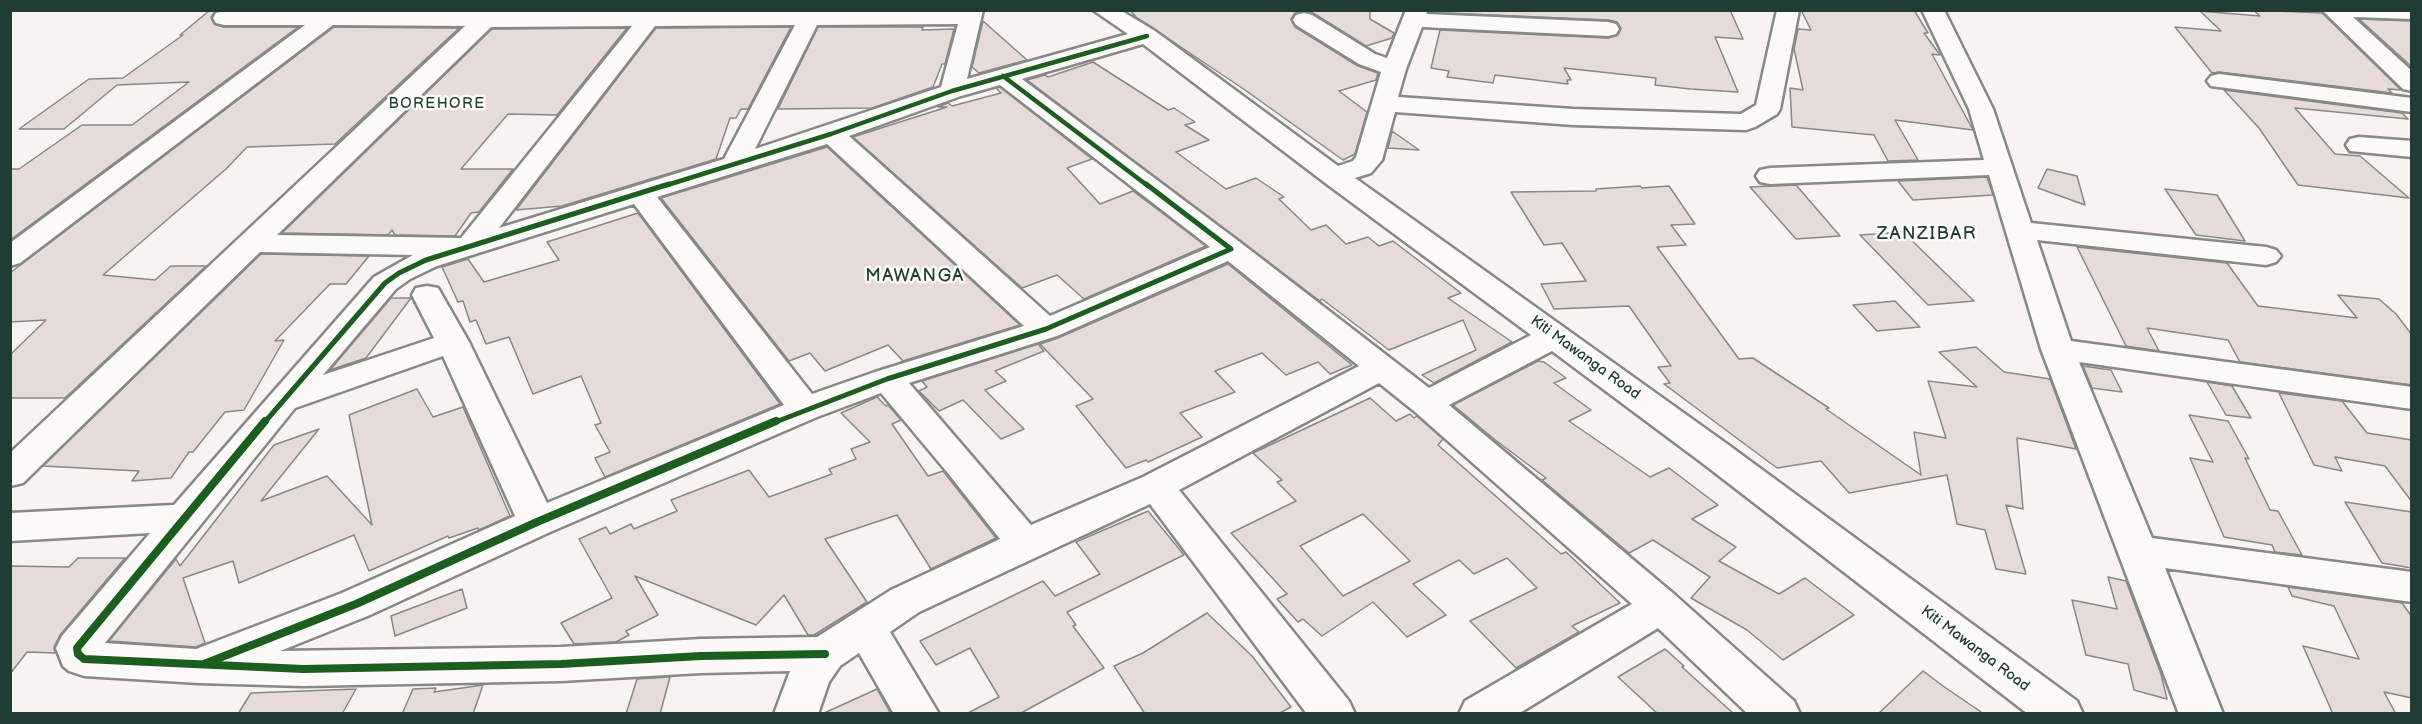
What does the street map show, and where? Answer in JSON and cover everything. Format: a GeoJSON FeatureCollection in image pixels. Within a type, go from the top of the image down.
{"type":"FeatureCollection","features":[{"type":"Feature","properties":{"kind":"street","name":"Kiti Mawanga Road"},"geometry":{"type":"LineString","coordinates":[[1104,10],[1147,36],[1334,176],[1556,336],[2061,714]]}},
{"type":"Feature","properties":{"kind":"street"},"geometry":{"type":"LineString","coordinates":[[1386,104],[1573,117],[1746,122],[1768,109],[1788,10]]}},
{"type":"Feature","properties":{"kind":"street"},"geometry":{"type":"LineString","coordinates":[[1933,10],[1981,110],[2057,349],[2138,549],[2201,714]]}},
{"type":"Feature","properties":{"kind":"street"},"geometry":{"type":"LineString","coordinates":[[2333,10],[2412,84]]}},
{"type":"Feature","properties":{"kind":"street"},"geometry":{"type":"LineString","coordinates":[[2343,10],[2412,12]]}},
{"type":"Feature","properties":{"kind":"street"},"geometry":{"type":"LineString","coordinates":[[224,18],[484,20],[652,14],[809,19],[970,14],[952,91]]}},
{"type":"Feature","properties":{"kind":"street"},"geometry":{"type":"LineString","coordinates":[[469,247],[652,14]]}},
{"type":"Feature","properties":{"kind":"street"},"geometry":{"type":"LineString","coordinates":[[1334,176],[1362,166],[1369,160],[1394,69],[1415,15],[1608,29]]}},
{"type":"Feature","properties":{"kind":"street"},"geometry":{"type":"LineString","coordinates":[[10,257],[328,19]]}},
{"type":"Feature","properties":{"kind":"street"},"geometry":{"type":"LineString","coordinates":[[735,163],[809,19]]}},
{"type":"Feature","properties":{"kind":"street"},"geometry":{"type":"LineString","coordinates":[[10,474],[484,20]]}},
{"type":"Feature","properties":{"kind":"street"},"geometry":{"type":"LineString","coordinates":[[1304,20],[1367,59],[1394,69]]}},
{"type":"Feature","properties":{"kind":"street"},"geometry":{"type":"LineString","coordinates":[[825,654],[701,656],[561,664],[315,669],[198,666],[84,659],[78,654],[77,648],[183,518],[385,282],[426,260],[831,134],[952,91],[1147,36]]}},
{"type":"Feature","properties":{"kind":"street"},"geometry":{"type":"LineString","coordinates":[[1003,76],[1231,249],[1426,403],[1661,606],[1778,714]]}},
{"type":"Feature","properties":{"kind":"street"},"geometry":{"type":"LineString","coordinates":[[2219,81],[2412,105]]}},
{"type":"Feature","properties":{"kind":"street"},"geometry":{"type":"LineString","coordinates":[[831,134],[1046,329]]}},
{"type":"Feature","properties":{"kind":"street"},"geometry":{"type":"LineString","coordinates":[[2360,145],[2412,149]]}},
{"type":"Feature","properties":{"kind":"street"},"geometry":{"type":"LineString","coordinates":[[1770,176],[2000,167]]}},
{"type":"Feature","properties":{"kind":"street"},"geometry":{"type":"LineString","coordinates":[[639,192],[805,409]]}},
{"type":"Feature","properties":{"kind":"street"},"geometry":{"type":"LineString","coordinates":[[2020,230],[2266,256]]}},
{"type":"Feature","properties":{"kind":"street"},"geometry":{"type":"LineString","coordinates":[[250,243],[469,247]]}},
{"type":"Feature","properties":{"kind":"street"},"geometry":{"type":"LineString","coordinates":[[198,666],[356,604],[537,522],[805,409],[887,379],[1046,329],[1231,249]]}},
{"type":"Feature","properties":{"kind":"street"},"geometry":{"type":"LineString","coordinates":[[428,295],[453,342],[537,522]]}},
{"type":"Feature","properties":{"kind":"street"},"geometry":{"type":"LineString","coordinates":[[1426,403],[1556,336]]}},
{"type":"Feature","properties":{"kind":"street"},"geometry":{"type":"LineString","coordinates":[[282,401],[453,342]]}},
{"type":"Feature","properties":{"kind":"street"},"geometry":{"type":"LineString","coordinates":[[2057,349],[2412,398]]}},
{"type":"Feature","properties":{"kind":"street"},"geometry":{"type":"LineString","coordinates":[[796,714],[809,676],[825,654],[864,626],[905,601],[1025,544],[1156,486],[1383,368]]}},
{"type":"Feature","properties":{"kind":"street"},"geometry":{"type":"LineString","coordinates":[[887,379],[1025,544]]}},
{"type":"Feature","properties":{"kind":"street"},"geometry":{"type":"LineString","coordinates":[[1156,486],[1333,714]]}},
{"type":"Feature","properties":{"kind":"street"},"geometry":{"type":"LineString","coordinates":[[10,527],[183,518]]}},
{"type":"Feature","properties":{"kind":"street"},"geometry":{"type":"LineString","coordinates":[[2138,549],[2412,587]]}},
{"type":"Feature","properties":{"kind":"street"},"geometry":{"type":"LineString","coordinates":[[1481,714],[1661,606]]}},
{"type":"Feature","properties":{"kind":"street"},"geometry":{"type":"LineString","coordinates":[[864,626],[917,714]]}},
{"type":"Feature","properties":{"kind":"building"},"geometry":{"type":"Polygon","coordinates":[[[210,10],[217,10],[211,17],[214,24],[223,27],[298,27],[10,240],[10,169],[19,169],[82,125],[132,125],[189,82],[117,85],[64,129],[19,129],[89,79],[123,78],[183,35],[180,35],[210,10]]]}},
{"type":"Feature","properties":{"kind":"building"},"geometry":{"type":"Polygon","coordinates":[[[1130,10],[1370,10],[1370,19],[1394,33],[1392,38],[1366,46],[1313,13],[1305,11],[1295,13],[1291,19],[1295,27],[1358,66],[1378,73],[1376,80],[1339,91],[1367,112],[1355,154],[1343,160],[1245,90],[1136,17],[1130,10]]]}},
{"type":"Feature","properties":{"kind":"building"},"geometry":{"type":"Polygon","coordinates":[[[1445,10],[1730,10],[1743,39],[1715,37],[1738,92],[1655,85],[1656,78],[1564,68],[1571,80],[1567,80],[1568,84],[1495,75],[1493,83],[1447,77],[1449,71],[1431,68],[1440,30],[1608,38],[1618,35],[1621,28],[1617,22],[1608,20],[1444,13],[1445,10]]]}},
{"type":"Feature","properties":{"kind":"building"},"geometry":{"type":"Polygon","coordinates":[[[1801,10],[1914,10],[1928,33],[1924,33],[1940,55],[1932,54],[1973,130],[1895,120],[1918,160],[1888,161],[1874,135],[1792,127],[1790,88],[1803,90],[1794,49],[1798,29],[1811,30],[1801,10]]]}},
{"type":"Feature","properties":{"kind":"building"},"geometry":{"type":"Polygon","coordinates":[[[2253,10],[2322,13],[2401,90],[2388,89],[2392,93],[2212,73],[2175,27],[2221,31],[2200,11],[2260,16],[2253,10]]]}},
{"type":"Feature","properties":{"kind":"building"},"geometry":{"type":"Polygon","coordinates":[[[2359,19],[2412,21],[2412,67],[2359,19]]]}},
{"type":"Feature","properties":{"kind":"building"},"geometry":{"type":"Polygon","coordinates":[[[983,21],[1027,60],[979,73],[972,67],[983,21]]]}},
{"type":"Feature","properties":{"kind":"building"},"geometry":{"type":"Polygon","coordinates":[[[334,27],[459,28],[335,144],[247,147],[226,169],[103,275],[155,280],[171,266],[206,266],[65,398],[10,398],[10,355],[46,320],[10,322],[10,273],[334,27]]]}},
{"type":"Feature","properties":{"kind":"building"},"geometry":{"type":"Polygon","coordinates":[[[791,27],[748,109],[741,109],[736,118],[730,118],[716,159],[562,206],[516,210],[656,28],[791,27]]]}},
{"type":"Feature","properties":{"kind":"building"},"geometry":{"type":"Polygon","coordinates":[[[818,27],[954,29],[945,64],[942,64],[933,87],[872,108],[778,109],[818,27]]]}},
{"type":"Feature","properties":{"kind":"building"},"geometry":{"type":"Polygon","coordinates":[[[627,28],[557,115],[508,114],[461,169],[513,169],[479,212],[471,213],[455,236],[395,235],[392,230],[388,235],[282,233],[492,29],[627,28]]]}},
{"type":"Feature","properties":{"kind":"building"},"geometry":{"type":"Polygon","coordinates":[[[1093,62],[1168,110],[1174,108],[1195,122],[1185,125],[1209,140],[1176,152],[1226,189],[1256,178],[1284,197],[1279,199],[1311,230],[1326,225],[1346,244],[1368,237],[1379,246],[1393,241],[1461,293],[1448,298],[1512,342],[1434,383],[1422,375],[1476,350],[1463,320],[1389,350],[1322,299],[1320,301],[1027,80],[1045,75],[1048,77],[1093,62]]]}},
{"type":"Feature","properties":{"kind":"building"},"geometry":{"type":"Polygon","coordinates":[[[1000,87],[1092,159],[1067,168],[1100,204],[1133,191],[1206,246],[1084,299],[1057,275],[1022,288],[853,137],[947,107],[938,107],[948,103],[952,106],[1001,93],[996,88],[1000,87]]]}},
{"type":"Feature","properties":{"kind":"building"},"geometry":{"type":"Polygon","coordinates":[[[2224,90],[2402,113],[2408,119],[2295,108],[2335,154],[2360,156],[2409,198],[2298,185],[2259,128],[2224,90]]]}},
{"type":"Feature","properties":{"kind":"building"},"geometry":{"type":"Polygon","coordinates":[[[1392,131],[1419,150],[1388,148],[1392,131]]]}},
{"type":"Feature","properties":{"kind":"building"},"geometry":{"type":"Polygon","coordinates":[[[827,147],[1020,325],[903,361],[888,345],[825,371],[810,353],[789,361],[661,198],[827,147]]]}},
{"type":"Feature","properties":{"kind":"building"},"geometry":{"type":"Polygon","coordinates":[[[2047,169],[2077,176],[2085,205],[2038,188],[2047,169]]]}},
{"type":"Feature","properties":{"kind":"building"},"geometry":{"type":"Polygon","coordinates":[[[1987,177],[1993,195],[1913,200],[1898,181],[1987,177]]]}},
{"type":"Feature","properties":{"kind":"building"},"geometry":{"type":"Polygon","coordinates":[[[1796,185],[1840,236],[1796,239],[1750,187],[1796,185]]]}},
{"type":"Feature","properties":{"kind":"building"},"geometry":{"type":"Polygon","coordinates":[[[1640,186],[1642,188],[1669,186],[1695,224],[1671,225],[1686,245],[1657,247],[1739,359],[1753,358],[1829,408],[1826,409],[1921,475],[1914,432],[1946,438],[1928,381],[1977,387],[1939,352],[1976,347],[2004,372],[2050,379],[2076,449],[2017,438],[2023,509],[2006,505],[2026,574],[1996,569],[1985,530],[1957,524],[1947,475],[1849,493],[1821,461],[1777,468],[1664,384],[1670,383],[1658,367],[1671,366],[1629,306],[1554,309],[1541,284],[1586,281],[1562,243],[1544,245],[1511,192],[1596,191],[1596,189],[1640,186]]]}},
{"type":"Feature","properties":{"kind":"building"},"geometry":{"type":"Polygon","coordinates":[[[2165,189],[2217,195],[2245,241],[2196,235],[2165,189]]]}},
{"type":"Feature","properties":{"kind":"building"},"geometry":{"type":"Polygon","coordinates":[[[638,213],[780,404],[605,477],[595,458],[610,452],[595,425],[601,423],[581,376],[533,394],[509,337],[486,344],[476,320],[470,322],[463,301],[458,302],[442,267],[468,259],[484,282],[559,260],[547,242],[638,213]]]}},
{"type":"Feature","properties":{"kind":"building"},"geometry":{"type":"Polygon","coordinates":[[[1903,232],[1974,301],[1928,305],[1860,235],[1903,232]]]}},
{"type":"Feature","properties":{"kind":"building"},"geometry":{"type":"Polygon","coordinates":[[[2077,247],[2227,263],[2258,306],[2357,318],[2338,295],[2379,299],[2396,314],[2412,335],[2412,385],[2240,362],[2228,340],[2147,328],[2159,351],[2126,346],[2077,247]]]}},
{"type":"Feature","properties":{"kind":"building"},"geometry":{"type":"Polygon","coordinates":[[[261,254],[369,256],[346,284],[330,284],[275,341],[284,340],[244,410],[225,412],[193,452],[189,452],[171,478],[132,481],[139,471],[43,466],[261,254]]]}},
{"type":"Feature","properties":{"kind":"building"},"geometry":{"type":"Polygon","coordinates":[[[1228,264],[1352,365],[1330,374],[1318,362],[1286,375],[1262,353],[1215,371],[1235,392],[1180,413],[1202,437],[1148,462],[1146,460],[1126,468],[1076,406],[1093,399],[1040,344],[1228,264]]]}},
{"type":"Feature","properties":{"kind":"building"},"geometry":{"type":"Polygon","coordinates":[[[391,298],[411,298],[366,358],[330,370],[391,298]]]}},
{"type":"Feature","properties":{"kind":"building"},"geometry":{"type":"Polygon","coordinates":[[[1895,301],[1920,327],[1877,331],[1853,305],[1895,301]]]}},
{"type":"Feature","properties":{"kind":"building"},"geometry":{"type":"Polygon","coordinates":[[[1038,344],[1044,351],[995,371],[1006,381],[985,390],[1024,429],[1001,439],[963,400],[939,411],[919,391],[927,387],[922,381],[1038,344]]]}},
{"type":"Feature","properties":{"kind":"building"},"geometry":{"type":"Polygon","coordinates":[[[1538,361],[1544,362],[1566,378],[1554,383],[1591,410],[1569,421],[1650,477],[1669,468],[1718,505],[1692,519],[1736,547],[1719,561],[1779,594],[1805,578],[1854,615],[1783,660],[1747,630],[1691,598],[1710,577],[1653,540],[1629,553],[1542,480],[1546,478],[1453,405],[1538,361]]]}},
{"type":"Feature","properties":{"kind":"building"},"geometry":{"type":"Polygon","coordinates":[[[2083,366],[2111,370],[2122,392],[2092,388],[2083,366]]]}},
{"type":"Feature","properties":{"kind":"building"},"geometry":{"type":"Polygon","coordinates":[[[2207,382],[2232,386],[2251,418],[2226,415],[2207,382]]]}},
{"type":"Feature","properties":{"kind":"building"},"geometry":{"type":"Polygon","coordinates":[[[417,389],[433,417],[463,407],[510,516],[479,530],[478,528],[449,538],[448,536],[369,571],[354,535],[239,583],[233,561],[183,578],[205,643],[196,647],[109,641],[176,559],[180,566],[274,445],[319,429],[261,501],[327,476],[372,525],[349,415],[417,389]]]}},
{"type":"Feature","properties":{"kind":"building"},"geometry":{"type":"Polygon","coordinates":[[[2279,393],[2342,401],[2367,433],[2412,440],[2412,502],[2385,466],[2335,457],[2342,471],[2314,465],[2279,393]]]}},
{"type":"Feature","properties":{"kind":"building"},"geometry":{"type":"Polygon","coordinates":[[[877,397],[886,406],[888,405],[901,420],[892,424],[928,476],[943,471],[996,538],[931,569],[897,515],[825,539],[867,602],[814,635],[808,635],[784,595],[756,625],[635,576],[658,615],[626,631],[629,635],[616,642],[574,644],[561,623],[612,598],[579,539],[606,527],[610,534],[631,524],[634,529],[677,511],[671,500],[749,470],[769,497],[832,474],[829,469],[856,459],[851,449],[870,442],[841,413],[877,397]]]}},
{"type":"Feature","properties":{"kind":"building"},"geometry":{"type":"Polygon","coordinates":[[[1370,398],[1396,421],[1410,414],[1414,418],[1417,416],[1443,439],[1438,445],[1561,554],[1566,552],[1620,603],[1572,626],[1579,632],[1516,668],[1470,621],[1537,588],[1507,558],[1474,574],[1459,560],[1413,584],[1446,615],[1407,637],[1373,602],[1322,636],[1303,619],[1298,622],[1277,599],[1287,594],[1231,533],[1296,501],[1277,482],[1282,480],[1253,453],[1370,398]],[[1363,514],[1300,546],[1343,596],[1410,561],[1363,514]]]}},
{"type":"Feature","properties":{"kind":"building"},"geometry":{"type":"Polygon","coordinates":[[[2189,415],[2228,421],[2249,459],[2245,458],[2270,510],[2278,511],[2302,555],[2275,552],[2272,545],[2224,537],[2190,458],[2213,462],[2189,415]]]}},
{"type":"Feature","properties":{"kind":"building"},"geometry":{"type":"Polygon","coordinates":[[[2345,502],[2412,512],[2412,568],[2382,563],[2345,502]]]}},
{"type":"Feature","properties":{"kind":"building"},"geometry":{"type":"Polygon","coordinates":[[[1148,511],[1184,555],[1067,612],[1076,625],[1073,626],[1104,668],[1019,714],[966,714],[999,697],[970,648],[936,665],[920,641],[1043,581],[1055,596],[1100,574],[1076,542],[1148,511]]]}},
{"type":"Feature","properties":{"kind":"building"},"geometry":{"type":"Polygon","coordinates":[[[78,558],[125,558],[60,635],[54,647],[55,653],[27,652],[10,674],[10,566],[69,567],[78,558]]]}},
{"type":"Feature","properties":{"kind":"building"},"geometry":{"type":"Polygon","coordinates":[[[2108,577],[2126,581],[2161,674],[2167,699],[2134,690],[2128,664],[2086,655],[2072,600],[2117,609],[2108,577]]]}},
{"type":"Feature","properties":{"kind":"building"},"geometry":{"type":"Polygon","coordinates":[[[2288,587],[2402,603],[2412,617],[2412,698],[2384,692],[2396,714],[2333,714],[2303,646],[2359,659],[2334,606],[2292,596],[2288,587]]]}},
{"type":"Feature","properties":{"kind":"building"},"geometry":{"type":"Polygon","coordinates":[[[462,589],[467,608],[395,636],[391,616],[462,589]]]}},
{"type":"Feature","properties":{"kind":"building"},"geometry":{"type":"Polygon","coordinates":[[[1207,613],[1252,656],[1291,707],[1278,714],[1145,714],[1114,666],[1143,653],[1207,613]]]}},
{"type":"Feature","properties":{"kind":"building"},"geometry":{"type":"Polygon","coordinates":[[[1665,649],[1734,714],[1658,714],[1618,677],[1665,649]]]}},
{"type":"Feature","properties":{"kind":"building"},"geometry":{"type":"Polygon","coordinates":[[[1923,671],[1943,686],[1984,714],[1878,714],[1923,671]]]}},
{"type":"Feature","properties":{"kind":"building"},"geometry":{"type":"Polygon","coordinates":[[[670,677],[660,714],[626,714],[637,679],[670,677]]]}},
{"type":"Feature","properties":{"kind":"building"},"geometry":{"type":"Polygon","coordinates":[[[483,685],[473,714],[402,714],[413,689],[436,688],[434,692],[483,685]]]}},
{"type":"Feature","properties":{"kind":"building"},"geometry":{"type":"Polygon","coordinates":[[[356,689],[342,714],[238,714],[251,693],[356,689]]]}},
{"type":"Feature","properties":{"kind":"building"},"geometry":{"type":"Polygon","coordinates":[[[877,689],[891,714],[822,714],[877,689]]]}},
{"type":"Feature","properties":{"kind":"cycle path"},"geometry":{"type":"LineString","coordinates":[[825,654],[701,656],[561,664],[303,669],[84,659],[78,654],[77,648],[282,401],[385,283],[399,273],[426,260],[831,134],[952,91],[1147,36]]}},
{"type":"Feature","properties":{"kind":"cycle path"},"geometry":{"type":"LineString","coordinates":[[204,664],[356,604],[537,522],[805,409],[887,379],[1046,329],[1231,249],[1003,76]]}},
{"type":"Feature","properties":{"kind":"district","name":"BOREHORE"},"geometry":{"type":"Point","coordinates":[437,104]}},
{"type":"Feature","properties":{"kind":"district","name":"ZANZIBAR"},"geometry":{"type":"Point","coordinates":[1927,234]}},
{"type":"Feature","properties":{"kind":"district","name":"MAWANGA"},"geometry":{"type":"Point","coordinates":[915,276]}}]}
